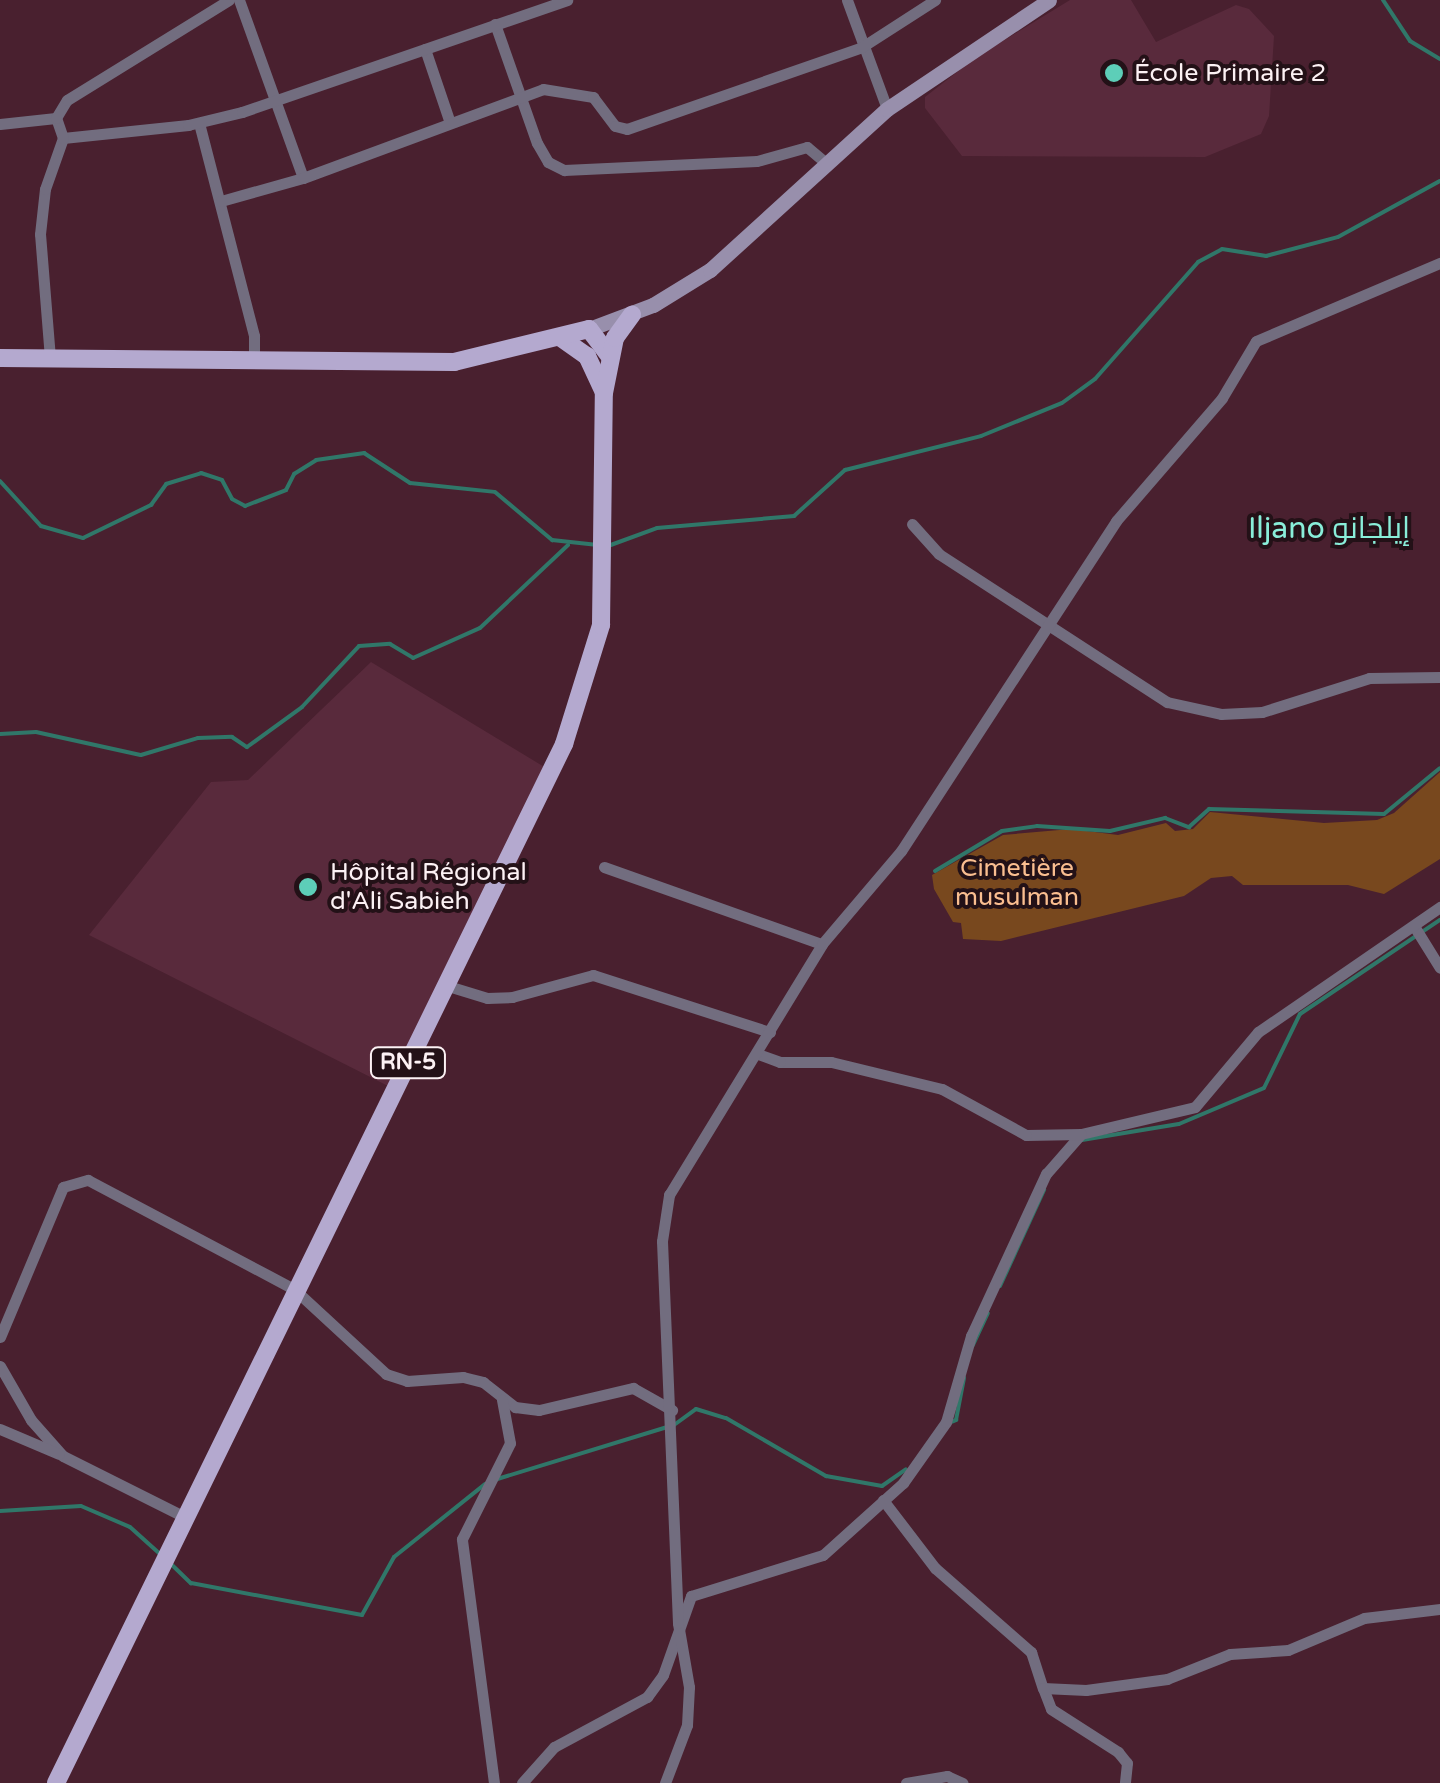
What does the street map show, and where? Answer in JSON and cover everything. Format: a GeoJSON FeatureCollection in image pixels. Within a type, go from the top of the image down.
{"type":"FeatureCollection","features":[{"type":"Feature","properties":{"kind":"main road"},"geometry":{"type":"LineString","coordinates":[[0,358],[454,362],[561,338],[632,315],[710,270],[887,110],[1049,0]]}},
{"type":"Feature","properties":{"kind":"main road"},"geometry":{"type":"LineString","coordinates":[[589,329],[610,357],[632,315]]}},
{"type":"Feature","properties":{"kind":"main road","name":"RN-5"},"geometry":{"type":"LineString","coordinates":[[561,338],[587,356],[604,394]]}},
{"type":"Feature","properties":{"kind":"main road","name":"RN-5"},"geometry":{"type":"LineString","coordinates":[[56,1783],[294,1289],[448,986],[581,700],[601,624],[607,522],[604,394],[610,357]]}},
{"type":"Feature","properties":{"kind":"street"},"geometry":{"type":"LineString","coordinates":[[56,118],[67,100],[229,0]]}},
{"type":"Feature","properties":{"kind":"street"},"geometry":{"type":"LineString","coordinates":[[239,0],[280,100],[303,178]]}},
{"type":"Feature","properties":{"kind":"street"},"geometry":{"type":"LineString","coordinates":[[63,138],[199,123],[280,100],[567,0]]}},
{"type":"Feature","properties":{"kind":"street"},"geometry":{"type":"LineString","coordinates":[[847,0],[887,110]]}},
{"type":"Feature","properties":{"kind":"street"},"geometry":{"type":"LineString","coordinates":[[221,201],[303,178],[544,89],[578,91],[627,130],[862,47],[935,0]]}},
{"type":"Feature","properties":{"kind":"street"},"geometry":{"type":"LineString","coordinates":[[495,24],[519,98],[548,162],[564,170],[757,161],[807,147],[827,164]]}},
{"type":"Feature","properties":{"kind":"street"},"geometry":{"type":"LineString","coordinates":[[425,49],[450,124]]}},
{"type":"Feature","properties":{"kind":"street"},"geometry":{"type":"LineString","coordinates":[[0,124],[56,118]]}},
{"type":"Feature","properties":{"kind":"street"},"geometry":{"type":"LineString","coordinates":[[50,358],[40,234],[45,189],[63,138],[56,118]]}},
{"type":"Feature","properties":{"kind":"street"},"geometry":{"type":"LineString","coordinates":[[199,123],[254,336],[254,362]]}},
{"type":"Feature","properties":{"kind":"street"},"geometry":{"type":"LineString","coordinates":[[665,1783],[687,1725],[689,1688],[678,1623],[664,1211],[822,944],[900,851],[1116,521],[1222,398],[1256,340],[1440,263]]}},
{"type":"Feature","properties":{"kind":"street"},"geometry":{"type":"LineString","coordinates":[[912,524],[939,554],[1048,624],[1132,685],[1166,702],[1221,714],[1262,712],[1369,678],[1440,678]]}},
{"type":"Feature","properties":{"kind":"street"},"geometry":{"type":"LineString","coordinates":[[604,868],[822,944]]}},
{"type":"Feature","properties":{"kind":"street"},"geometry":{"type":"LineString","coordinates":[[758,1054],[780,1062],[831,1062],[942,1089],[1012,1132],[1050,1138],[1081,1134],[1195,1107],[1258,1032],[1440,906]]}},
{"type":"Feature","properties":{"kind":"street"},"geometry":{"type":"LineString","coordinates":[[1414,926],[1440,968]]}},
{"type":"Feature","properties":{"kind":"street"},"geometry":{"type":"LineString","coordinates":[[448,986],[487,998],[512,997],[594,976],[770,1032]]}},
{"type":"Feature","properties":{"kind":"street"},"geometry":{"type":"LineString","coordinates":[[522,1783],[554,1747],[648,1697],[670,1661],[678,1623],[691,1596],[823,1554],[927,1455],[946,1422],[987,1296],[1046,1174],[1081,1134]]}},
{"type":"Feature","properties":{"kind":"street"},"geometry":{"type":"LineString","coordinates":[[0,1337],[63,1187],[74,1179],[88,1180],[294,1289],[386,1374],[407,1381],[463,1377],[515,1408],[538,1410],[633,1388],[672,1410]]}},
{"type":"Feature","properties":{"kind":"street"},"geometry":{"type":"LineString","coordinates":[[0,1366],[30,1420],[62,1456]]}},
{"type":"Feature","properties":{"kind":"street"},"geometry":{"type":"LineString","coordinates":[[494,1783],[462,1540],[510,1443],[500,1396]]}},
{"type":"Feature","properties":{"kind":"street"},"geometry":{"type":"LineString","coordinates":[[0,1430],[187,1518]]}},
{"type":"Feature","properties":{"kind":"street"},"geometry":{"type":"LineString","coordinates":[[884,1500],[935,1568],[1032,1652],[1051,1709],[1118,1752],[1127,1763],[1125,1783]]}},
{"type":"Feature","properties":{"kind":"street"},"geometry":{"type":"LineString","coordinates":[[1043,1688],[1086,1690],[1167,1679],[1230,1654],[1288,1650],[1364,1618],[1440,1609]]}},
{"type":"Feature","properties":{"kind":"street"},"geometry":{"type":"LineString","coordinates":[[906,1783],[947,1776],[963,1783]]}},
{"type":"Feature","properties":{"kind":"shaded area","name":"École Primaire 2"},"geometry":{"type":"Polygon","coordinates":[[[1070,0],[1131,0],[1156,42],[1236,5],[1249,9],[1274,36],[1269,116],[1261,134],[1205,157],[962,156],[925,108],[925,97],[975,58],[1070,0]]]}},
{"type":"Feature","properties":{"kind":"shaded area","name":"Hôpital Régional d'Ali Sabieh"},"geometry":{"type":"Polygon","coordinates":[[[371,662],[546,768],[388,1086],[89,935],[211,782],[248,780],[371,662]]]}},
{"type":"Feature","properties":{"kind":"green space","name":"Cimetière musulman"},"geometry":{"type":"Polygon","coordinates":[[[1440,772],[1440,859],[1384,894],[1348,885],[1243,885],[1232,876],[1211,878],[1184,896],[1001,941],[963,939],[961,923],[953,922],[934,889],[932,875],[1003,835],[1071,829],[1118,835],[1166,823],[1175,831],[1193,829],[1210,812],[1324,823],[1377,820],[1394,813],[1440,772]]]}},
{"type":"Feature","properties":{"kind":"waterway"},"geometry":{"type":"LineString","coordinates":[[1383,0],[1410,41],[1440,59]]}},
{"type":"Feature","properties":{"kind":"waterway"},"geometry":{"type":"LineString","coordinates":[[608,546],[657,528],[794,516],[845,470],[981,436],[1062,403],[1095,379],[1198,262],[1222,249],[1266,256],[1338,237],[1440,181]]}},
{"type":"Feature","properties":{"kind":"waterway"},"geometry":{"type":"LineString","coordinates":[[0,481],[41,526],[83,538],[151,505],[166,484],[201,473],[222,480],[232,499],[245,506],[286,490],[294,474],[316,460],[364,453],[410,483],[495,492],[552,540],[598,545]]}},
{"type":"Feature","properties":{"kind":"waterway"},"geometry":{"type":"LineString","coordinates":[[0,734],[36,732],[141,755],[198,738],[232,737],[247,747],[302,707],[359,646],[390,644],[413,658],[480,628],[568,545]]}},
{"type":"Feature","properties":{"kind":"waterway"},"geometry":{"type":"LineString","coordinates":[[935,871],[1002,831],[1037,826],[1110,831],[1165,818],[1189,827],[1209,809],[1384,814],[1440,768]]}},
{"type":"Feature","properties":{"kind":"waterway"},"geometry":{"type":"LineString","coordinates":[[1082,1140],[1179,1124],[1264,1088],[1300,1014],[1440,920]]}},
{"type":"Feature","properties":{"kind":"waterway"},"geometry":{"type":"LineString","coordinates":[[1000,1286],[1044,1190]]}},
{"type":"Feature","properties":{"kind":"waterway"},"geometry":{"type":"LineString","coordinates":[[973,1345],[988,1313]]}},
{"type":"Feature","properties":{"kind":"waterway"},"geometry":{"type":"LineString","coordinates":[[949,1423],[956,1420],[964,1378]]}},
{"type":"Feature","properties":{"kind":"waterway"},"geometry":{"type":"LineString","coordinates":[[494,1480],[674,1425],[696,1409],[726,1418],[826,1476],[882,1486],[906,1469]]}},
{"type":"Feature","properties":{"kind":"waterway"},"geometry":{"type":"LineString","coordinates":[[171,1564],[191,1583],[362,1615],[394,1557],[485,1484]]}},
{"type":"Feature","properties":{"kind":"waterway"},"geometry":{"type":"LineString","coordinates":[[0,1511],[81,1506],[130,1527],[160,1554]]}},
{"type":"Feature","properties":{"kind":"place","name":"École Primaire 2"},"geometry":{"type":"Point","coordinates":[1114,73]}},
{"type":"Feature","properties":{"kind":"place","name":"Hôpital Régional d'Ali Sabieh"},"geometry":{"type":"Point","coordinates":[308,887]}},
{"type":"Feature","properties":{"kind":"district","name":"Iljano إيلجانو"},"geometry":{"type":"Point","coordinates":[1329,529]}}]}
